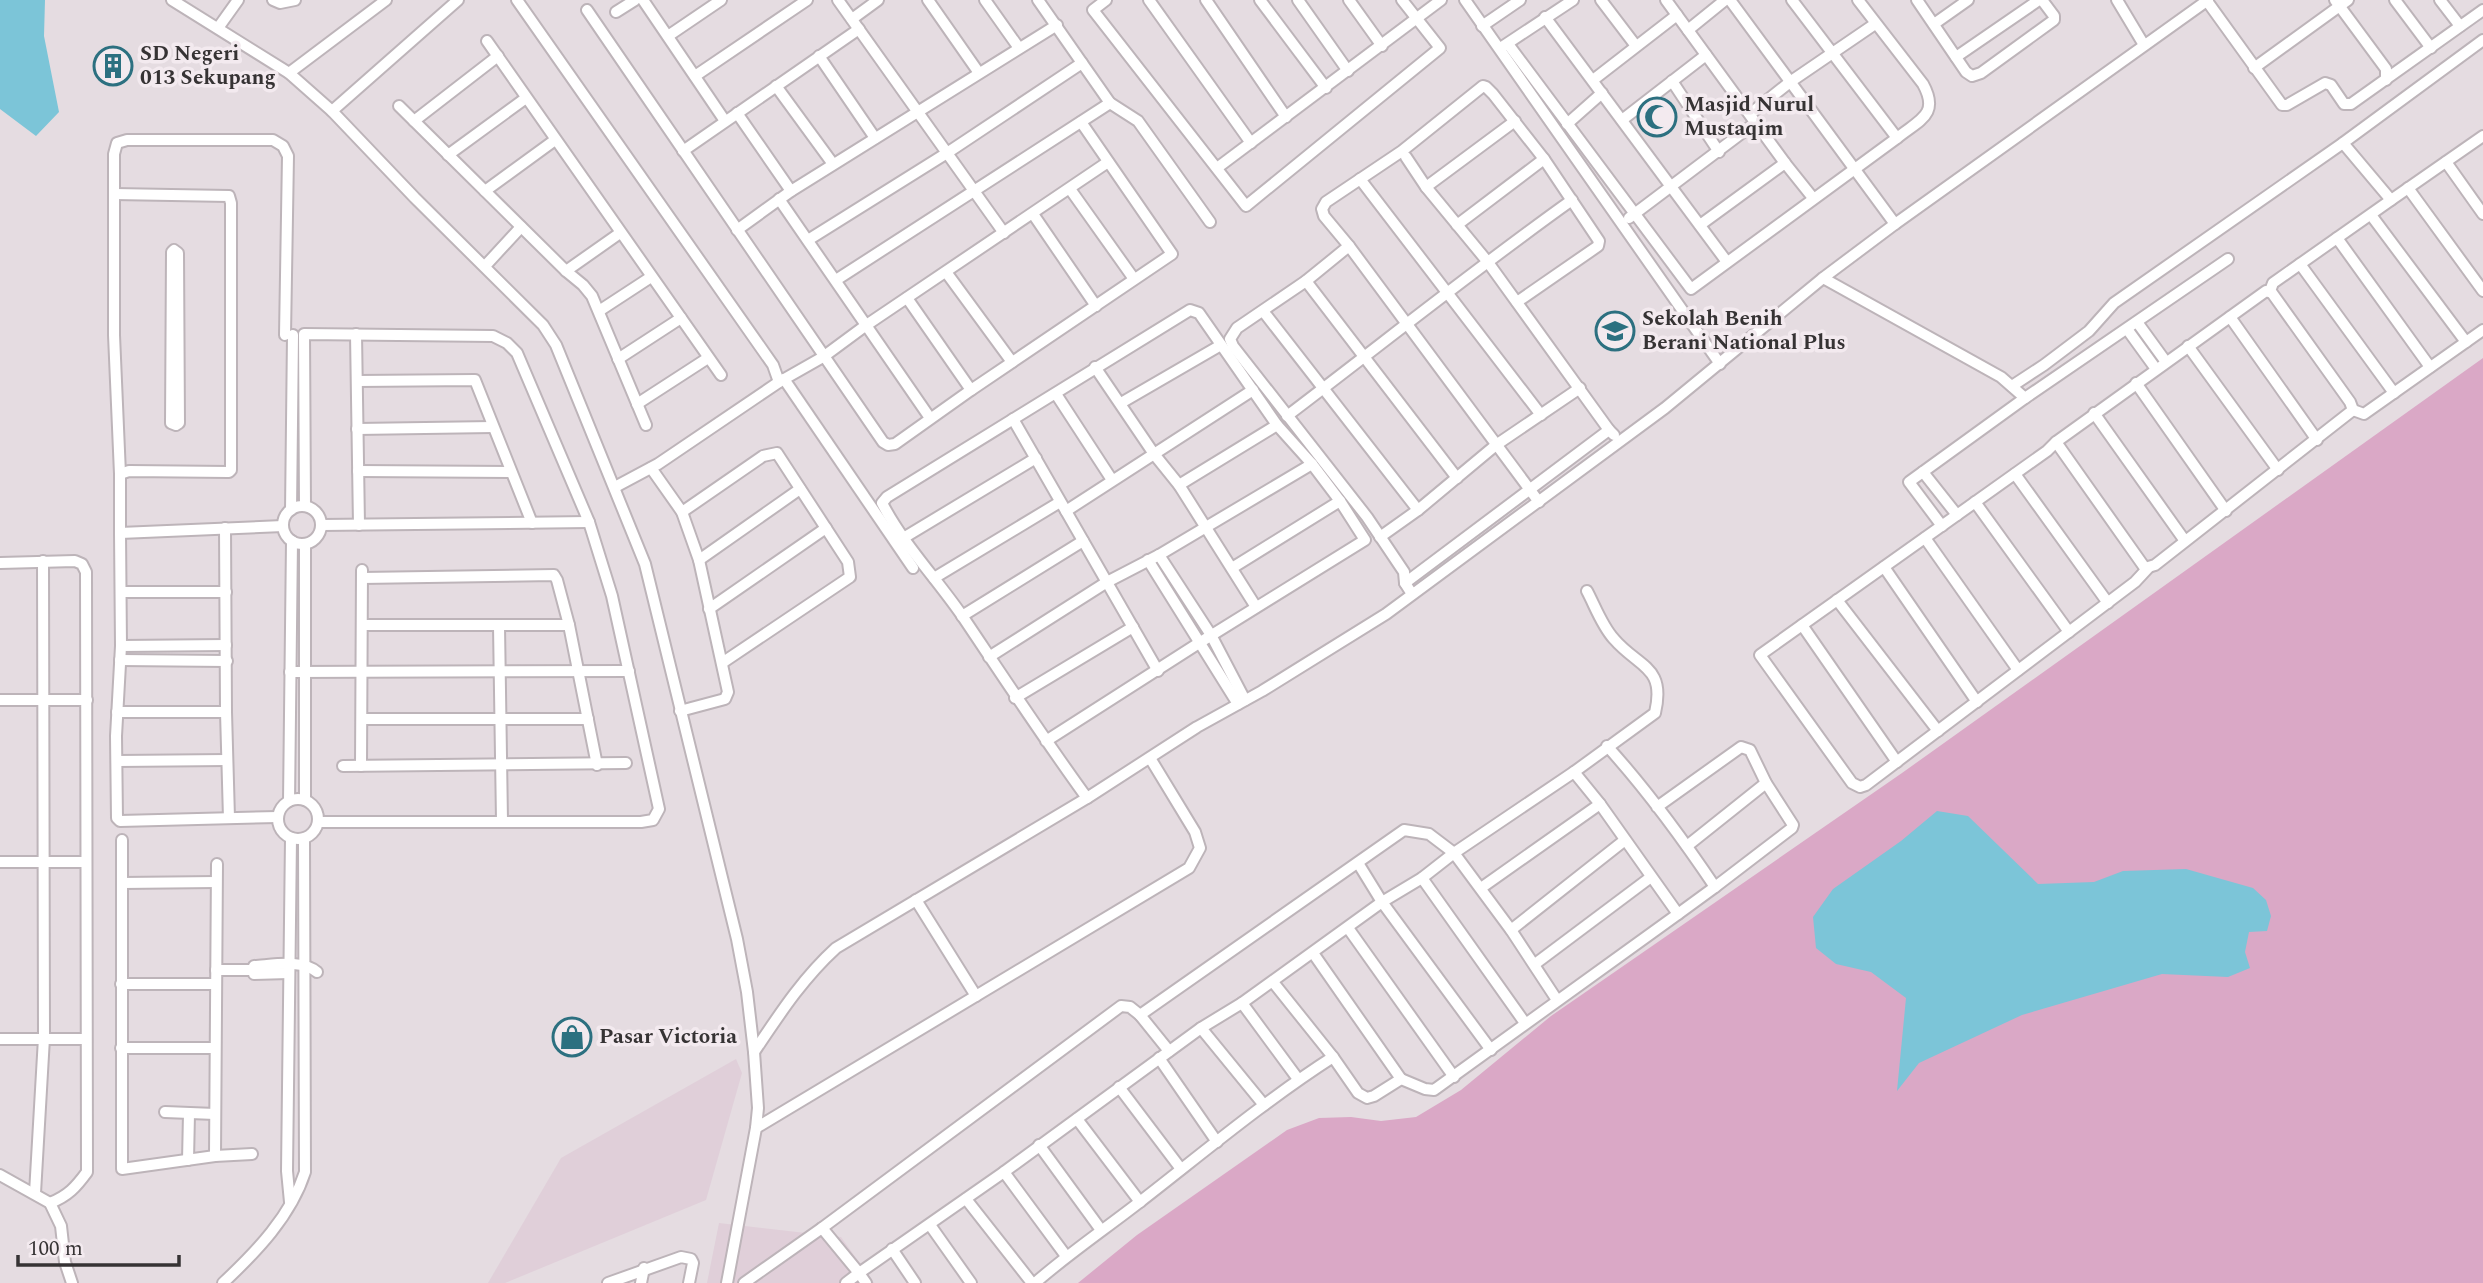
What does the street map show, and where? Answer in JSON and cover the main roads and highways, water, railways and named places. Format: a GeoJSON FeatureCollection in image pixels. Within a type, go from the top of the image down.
{"type":"FeatureCollection","features":[{"type":"Feature","properties":{"kind":"water"},"geometry":{"type":"Polygon","coordinates":[[[0,0],[45,0],[44,36],[59,112],[36,136],[0,109],[0,0]]]}},
{"type":"Feature","properties":{"kind":"water"},"geometry":{"type":"Polygon","coordinates":[[[1937,811],[1968,816],[2038,884],[2094,882],[2123,871],[2186,869],[2253,888],[2266,900],[2271,916],[2267,931],[2249,932],[2245,952],[2250,968],[2228,977],[2162,974],[2022,1015],[1919,1063],[1897,1091],[1906,998],[1871,972],[1836,964],[1816,948],[1813,917],[1833,889],[1901,841],[1937,811]]]}},
{"type":"Feature","properties":{"kind":"place","name":"SD Negeri 013 Sekupang"},"geometry":{"type":"Point","coordinates":[113,66]}},
{"type":"Feature","properties":{"kind":"place","name":"Masjid Nurul Mustaqim"},"geometry":{"type":"Point","coordinates":[1657,117]}},
{"type":"Feature","properties":{"kind":"place","name":"Sekolah Benih Berani National Plus"},"geometry":{"type":"Point","coordinates":[1615,331]}},
{"type":"Feature","properties":{"kind":"place","name":"Pasar Victoria"},"geometry":{"type":"Point","coordinates":[572,1037]}}]}
